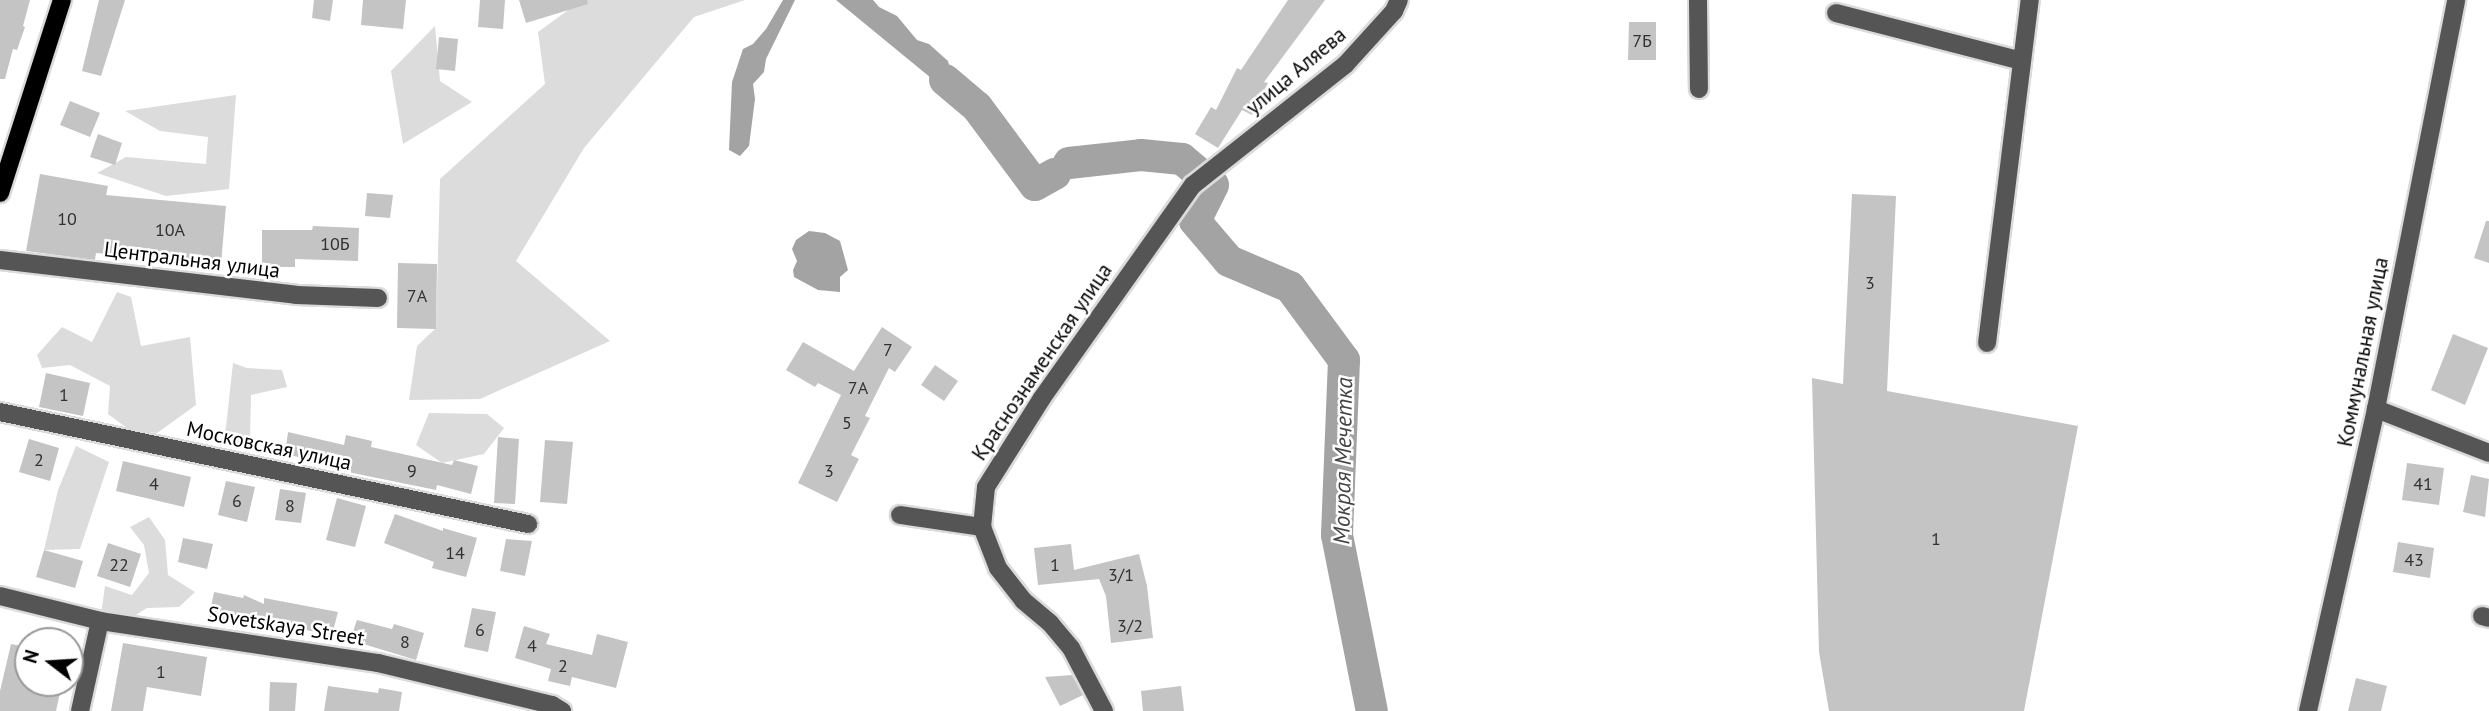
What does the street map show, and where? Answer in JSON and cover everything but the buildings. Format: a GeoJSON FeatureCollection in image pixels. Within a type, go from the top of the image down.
{"type":"FeatureCollection","features":[{"type":"Feature","properties":{"kind":"main road"},"geometry":{"type":"LineString","coordinates":[[0,193],[62,0]]}},
{"type":"Feature","properties":{"kind":"street","name":"улица Аляева"},"geometry":{"type":"LineString","coordinates":[[1193,185],[1345,65],[1394,11],[1399,0]]}},
{"type":"Feature","properties":{"kind":"street"},"geometry":{"type":"LineString","coordinates":[[1698,0],[1699,89]]}},
{"type":"Feature","properties":{"kind":"street"},"geometry":{"type":"LineString","coordinates":[[1987,343],[2030,0]]}},
{"type":"Feature","properties":{"kind":"street","name":"Коммунальная улица"},"geometry":{"type":"LineString","coordinates":[[2308,711],[2376,410],[2456,0]]}},
{"type":"Feature","properties":{"kind":"street"},"geometry":{"type":"LineString","coordinates":[[1836,13],[2021,61]]}},
{"type":"Feature","properties":{"kind":"street","name":"Краснознаменская улица"},"geometry":{"type":"LineString","coordinates":[[1104,711],[1071,648],[1051,623],[1023,600],[998,568],[982,527],[986,487],[1003,456],[1193,185]]}},
{"type":"Feature","properties":{"kind":"street","name":"Центральная улица"},"geometry":{"type":"LineString","coordinates":[[0,260],[296,295],[378,298]]}},
{"type":"Feature","properties":{"kind":"street"},"geometry":{"type":"LineString","coordinates":[[2376,410],[2489,453]]}},
{"type":"Feature","properties":{"kind":"street","name":"Московская улица"},"geometry":{"type":"LineString","coordinates":[[0,412],[528,524]]}},
{"type":"Feature","properties":{"kind":"street"},"geometry":{"type":"LineString","coordinates":[[900,515],[982,527]]}},
{"type":"Feature","properties":{"kind":"street","name":"Sovetskaya Street"},"geometry":{"type":"LineString","coordinates":[[0,596],[100,621],[378,663],[555,709]]}},
{"type":"Feature","properties":{"kind":"street"},"geometry":{"type":"LineString","coordinates":[[80,711],[100,621]]}},
{"type":"Feature","properties":{"kind":"shaded area"},"geometry":{"type":"Polygon","coordinates":[[[582,0],[745,0],[694,17],[584,148],[516,261],[610,341],[480,399],[409,400],[417,346],[436,328],[440,179],[545,84],[538,32],[582,0]]]}},
{"type":"Feature","properties":{"kind":"shaded area"},"geometry":{"type":"Polygon","coordinates":[[[783,0],[795,0],[766,59],[764,72],[753,84],[755,99],[749,146],[740,156],[729,150],[732,82],[743,49],[753,44],[766,29],[783,0]]]}},
{"type":"Feature","properties":{"kind":"shaded area"},"geometry":{"type":"Polygon","coordinates":[[[836,0],[873,0],[879,7],[897,16],[917,40],[929,44],[948,61],[950,69],[976,95],[979,104],[970,110],[836,0]]]}},
{"type":"Feature","properties":{"kind":"shaded area"},"geometry":{"type":"Polygon","coordinates":[[[435,26],[440,81],[472,102],[403,144],[391,71],[435,26]]]}},
{"type":"Feature","properties":{"kind":"shaded area"},"geometry":{"type":"Polygon","coordinates":[[[236,95],[229,189],[166,196],[97,173],[126,157],[206,164],[208,137],[160,131],[125,111],[236,95]]]}},
{"type":"Feature","properties":{"kind":"shaded area"},"geometry":{"type":"Polygon","coordinates":[[[809,231],[825,233],[840,241],[848,270],[840,277],[840,292],[818,290],[794,277],[793,270],[797,261],[792,249],[796,240],[809,231]]]}},
{"type":"Feature","properties":{"kind":"shaded area"},"geometry":{"type":"Polygon","coordinates":[[[117,292],[131,297],[141,346],[190,337],[196,405],[157,433],[131,431],[108,414],[110,386],[70,365],[42,368],[37,355],[62,327],[92,342],[117,292]]]}},
{"type":"Feature","properties":{"kind":"shaded area"},"geometry":{"type":"Polygon","coordinates":[[[233,363],[247,368],[282,370],[287,387],[251,395],[250,441],[220,446],[226,427],[233,363]]]}},
{"type":"Feature","properties":{"kind":"shaded area"},"geometry":{"type":"Polygon","coordinates":[[[429,413],[487,414],[504,428],[484,454],[442,463],[416,445],[429,413]]]}},
{"type":"Feature","properties":{"kind":"shaded area"},"geometry":{"type":"Polygon","coordinates":[[[76,446],[109,462],[80,549],[44,550],[58,490],[76,446]]]}},
{"type":"Feature","properties":{"kind":"shaded area"},"geometry":{"type":"Polygon","coordinates":[[[149,517],[165,540],[168,575],[195,592],[179,607],[147,608],[131,618],[100,621],[105,586],[132,595],[149,573],[144,545],[130,527],[149,517]]]}},
{"type":"Feature","properties":{"kind":"waterway","name":"Мокрая Мечетка"},"geometry":{"type":"LineString","coordinates":[[945,80],[977,107],[1035,185],[1055,174]]}},
{"type":"Feature","properties":{"kind":"waterway","name":"Мокрая Мечетка"},"geometry":{"type":"LineString","coordinates":[[1069,163],[1141,155],[1182,159],[1213,185],[1195,221],[1229,261],[1290,287],[1344,360],[1337,535],[1372,711]]}}]}
